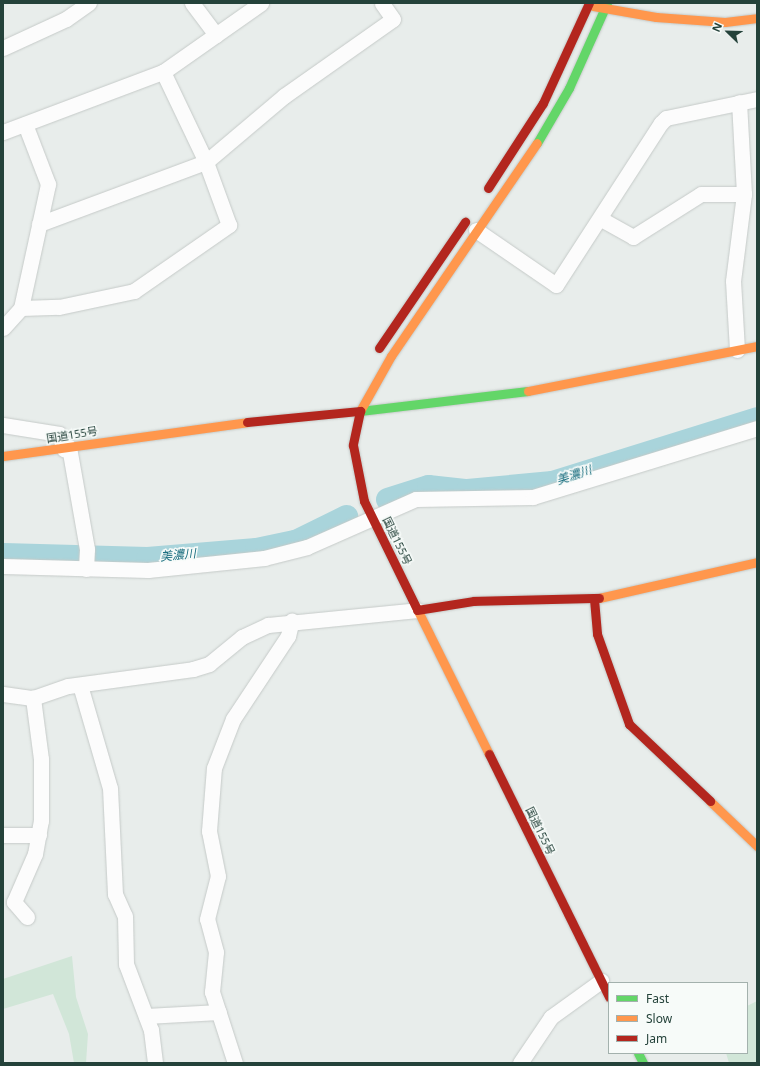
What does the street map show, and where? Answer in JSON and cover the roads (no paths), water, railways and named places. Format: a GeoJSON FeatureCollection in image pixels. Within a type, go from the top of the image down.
{"type":"FeatureCollection","features":[{"type":"Feature","properties":{"kind":"main road"},"geometry":{"type":"LineString","coordinates":[[484,194],[543,103],[588,3],[606,7],[725,22],[757,18]]}},
{"type":"Feature","properties":{"kind":"main road"},"geometry":{"type":"LineString","coordinates":[[360,411],[391,356],[540,138],[569,88],[606,7]]}},
{"type":"Feature","properties":{"kind":"main road"},"geometry":{"type":"LineString","coordinates":[[374,357],[471,214]]}},
{"type":"Feature","properties":{"kind":"main road"},"geometry":{"type":"LineString","coordinates":[[360,411],[503,396],[757,346]]}},
{"type":"Feature","properties":{"kind":"main road"},"geometry":{"type":"LineString","coordinates":[[360,411],[364,381]]}},
{"type":"Feature","properties":{"kind":"main road","name":"国道155号"},"geometry":{"type":"LineString","coordinates":[[3,456],[66,448],[201,426],[360,411],[353,445],[354,466],[373,519],[608,995]]}},
{"type":"Feature","properties":{"kind":"main road"},"geometry":{"type":"LineString","coordinates":[[417,610],[468,601],[594,600],[757,562]]}},
{"type":"Feature","properties":{"kind":"main road"},"geometry":{"type":"LineString","coordinates":[[594,600],[597,634],[629,724],[757,846]]}},
{"type":"Feature","properties":{"kind":"main road"},"geometry":{"type":"LineString","coordinates":[[638,1054],[643,1063]]}},
{"type":"Feature","properties":{"kind":"street"},"geometry":{"type":"LineString","coordinates":[[3,48],[66,19],[90,3]]}},
{"type":"Feature","properties":{"kind":"street"},"geometry":{"type":"LineString","coordinates":[[192,3],[216,35]]}},
{"type":"Feature","properties":{"kind":"street"},"geometry":{"type":"LineString","coordinates":[[3,132],[162,72],[261,3]]}},
{"type":"Feature","properties":{"kind":"street"},"geometry":{"type":"LineString","coordinates":[[39,224],[206,162],[284,96],[393,19],[382,3]]}},
{"type":"Feature","properties":{"kind":"street"},"geometry":{"type":"LineString","coordinates":[[21,308],[59,308],[134,291],[229,225],[206,162],[162,72]]}},
{"type":"Feature","properties":{"kind":"street"},"geometry":{"type":"LineString","coordinates":[[476,230],[556,285],[601,219],[666,118],[757,99]]}},
{"type":"Feature","properties":{"kind":"street"},"geometry":{"type":"LineString","coordinates":[[737,350],[734,281],[744,194],[739,102]]}},
{"type":"Feature","properties":{"kind":"street"},"geometry":{"type":"LineString","coordinates":[[4,324],[21,308],[48,184],[25,124]]}},
{"type":"Feature","properties":{"kind":"street"},"geometry":{"type":"LineString","coordinates":[[601,219],[633,237],[700,194],[744,194]]}},
{"type":"Feature","properties":{"kind":"street"},"geometry":{"type":"LineString","coordinates":[[3,425],[59,434],[66,448],[87,549],[86,569]]}},
{"type":"Feature","properties":{"kind":"street"},"geometry":{"type":"LineString","coordinates":[[3,566],[148,570],[264,558],[306,548],[416,499],[540,495],[757,428]]}},
{"type":"Feature","properties":{"kind":"street"},"geometry":{"type":"LineString","coordinates":[[3,694],[33,698],[80,685],[193,669],[209,664],[251,631],[292,620],[417,610]]}},
{"type":"Feature","properties":{"kind":"street"},"geometry":{"type":"LineString","coordinates":[[235,1063],[212,992],[216,952],[207,919],[218,876],[209,831],[214,768],[241,704],[288,636],[292,620]]}},
{"type":"Feature","properties":{"kind":"street"},"geometry":{"type":"LineString","coordinates":[[80,685],[110,788],[115,894],[125,916],[126,964],[146,1016],[155,1063]]}},
{"type":"Feature","properties":{"kind":"street"},"geometry":{"type":"LineString","coordinates":[[27,917],[14,902],[24,885],[39,835],[41,759],[33,698]]}},
{"type":"Feature","properties":{"kind":"street"},"geometry":{"type":"LineString","coordinates":[[3,835],[39,835]]}},
{"type":"Feature","properties":{"kind":"street"},"geometry":{"type":"LineString","coordinates":[[520,1063],[552,1017],[601,981]]}},
{"type":"Feature","properties":{"kind":"street"},"geometry":{"type":"LineString","coordinates":[[146,1016],[219,1012]]}},
{"type":"Feature","properties":{"kind":"waterway","name":"美濃川"},"geometry":{"type":"LineString","coordinates":[[387,499],[428,486],[467,490],[552,482],[757,418]]}},
{"type":"Feature","properties":{"kind":"waterway","name":"美濃川"},"geometry":{"type":"LineString","coordinates":[[3,554],[147,558],[256,549],[295,541],[346,516]]}}]}
